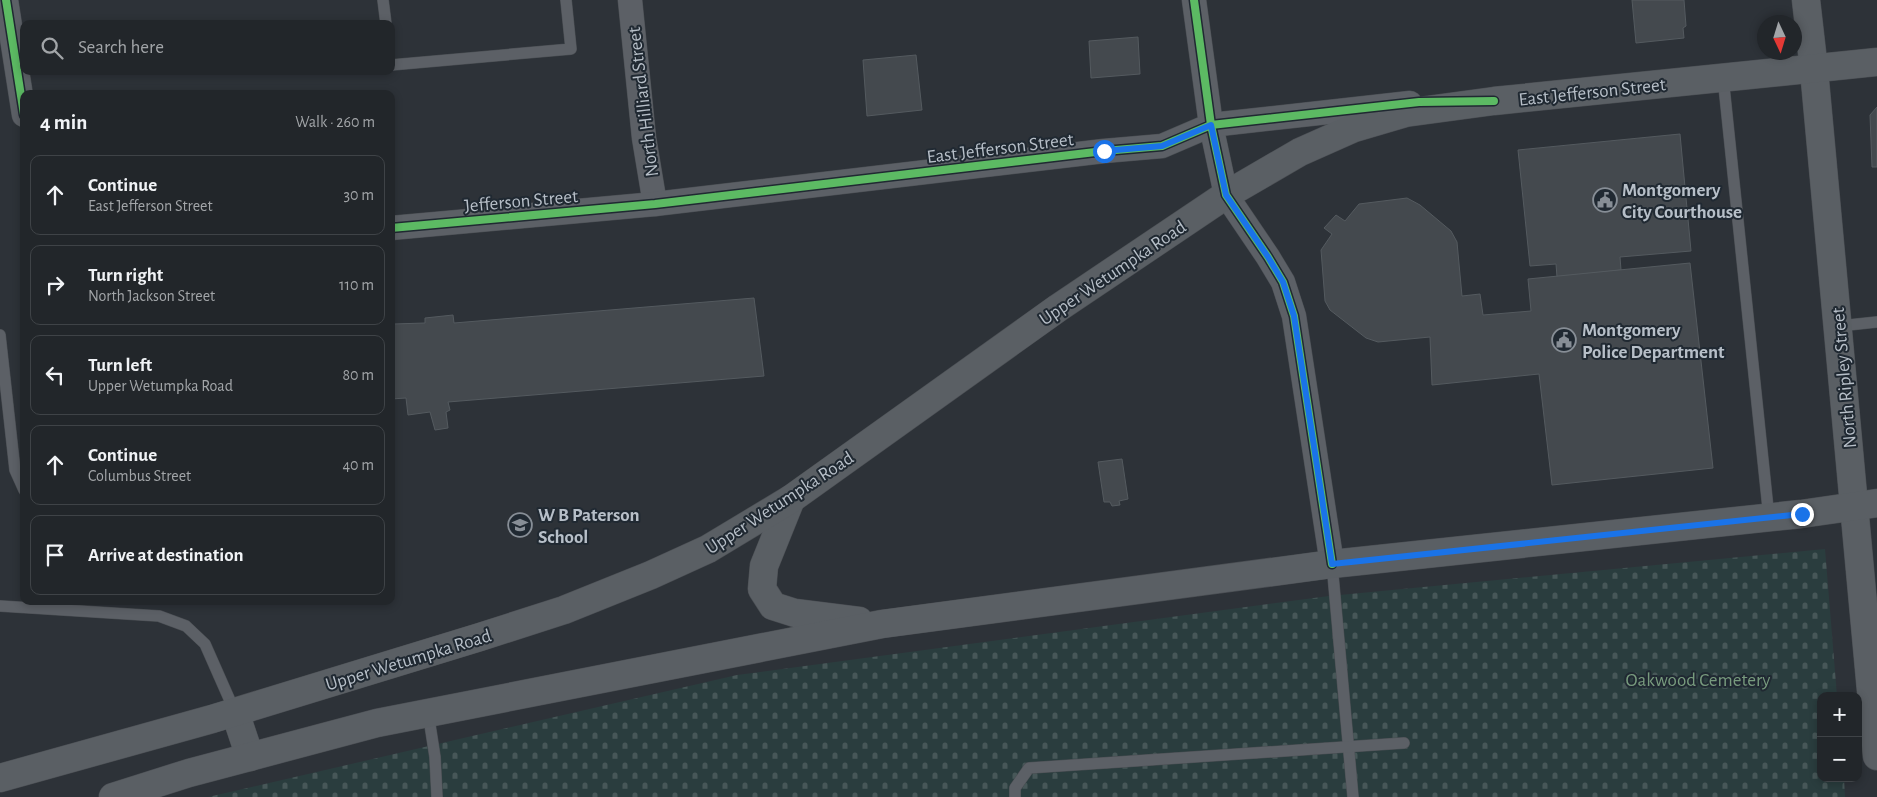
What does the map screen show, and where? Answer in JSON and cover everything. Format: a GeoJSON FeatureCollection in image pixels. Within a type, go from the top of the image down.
{"type":"FeatureCollection","features":[{"type":"Feature","properties":{"kind":"main road","name":"North Ripley Street"},"geometry":{"type":"LineString","coordinates":[[1806,0],[1838,326],[1866,505],[1877,756]]}},
{"type":"Feature","properties":{"kind":"main road","name":"East Jefferson Street"},"geometry":{"type":"LineString","coordinates":[[1494,102],[1877,62]]}},
{"type":"Feature","properties":{"kind":"main road","name":"Upper Wetumpka Road"},"geometry":{"type":"LineString","coordinates":[[0,778],[235,712],[564,610],[651,575],[708,549],[791,498],[1058,308],[1226,195],[1300,152],[1354,128],[1405,113],[1494,102]]}},
{"type":"Feature","properties":{"kind":"main road"},"geometry":{"type":"LineString","coordinates":[[791,498],[764,566],[762,589],[773,606],[795,613],[882,624]]}},
{"type":"Feature","properties":{"kind":"main road"},"geometry":{"type":"LineString","coordinates":[[113,797],[189,773],[377,723],[882,624],[1332,564],[1769,518],[1866,505]]}},
{"type":"Feature","properties":{"kind":"main road"},"geometry":{"type":"LineString","coordinates":[[235,712],[250,757]]}},
{"type":"Feature","properties":{"kind":"street"},"geometry":{"type":"LineString","coordinates":[[6,0],[20,90]]}},
{"type":"Feature","properties":{"kind":"street","name":"North Hilliard Street"},"geometry":{"type":"LineString","coordinates":[[630,0],[644,138],[655,204]]}},
{"type":"Feature","properties":{"kind":"street"},"geometry":{"type":"LineString","coordinates":[[1194,0],[1211,125],[1226,195],[1283,282],[1294,316],[1332,564]]}},
{"type":"Feature","properties":{"kind":"street","name":"East Jefferson Street"},"geometry":{"type":"LineString","coordinates":[[655,204],[1104,151],[1162,146],[1211,125],[1419,102],[1494,102]]}},
{"type":"Feature","properties":{"kind":"street","name":"Jefferson Street"},"geometry":{"type":"LineString","coordinates":[[395,228],[655,204]]}},
{"type":"Feature","properties":{"kind":"lane"},"geometry":{"type":"LineString","coordinates":[[383,0],[386,20]]}},
{"type":"Feature","properties":{"kind":"lane"},"geometry":{"type":"LineString","coordinates":[[395,65],[571,49],[566,0]]}},
{"type":"Feature","properties":{"kind":"lane"},"geometry":{"type":"LineString","coordinates":[[1723,77],[1769,518]]}},
{"type":"Feature","properties":{"kind":"lane"},"geometry":{"type":"LineString","coordinates":[[1838,326],[1877,322]]}},
{"type":"Feature","properties":{"kind":"lane"},"geometry":{"type":"LineString","coordinates":[[0,335],[14,470],[20,482]]}},
{"type":"Feature","properties":{"kind":"lane"},"geometry":{"type":"LineString","coordinates":[[1332,564],[1353,797]]}},
{"type":"Feature","properties":{"kind":"lane"},"geometry":{"type":"LineString","coordinates":[[0,606],[87,606],[159,616],[186,626],[205,644],[235,712]]}},
{"type":"Feature","properties":{"kind":"lane"},"geometry":{"type":"LineString","coordinates":[[428,712],[435,757],[437,797]]}},
{"type":"Feature","properties":{"kind":"lane"},"geometry":{"type":"LineString","coordinates":[[1015,797],[1015,788],[1029,768],[1404,743]]}},
{"type":"Feature","properties":{"kind":"green space","name":"Oakwood Cemetery"},"geometry":{"type":"Polygon","coordinates":[[[1825,549],[1837,692],[1817,692],[1817,782],[1844,782],[1845,797],[208,797],[737,675],[1329,596],[1825,549]]]}},
{"type":"Feature","properties":{"kind":"building"},"geometry":{"type":"Polygon","coordinates":[[[1632,0],[1684,0],[1686,26],[1683,28],[1684,38],[1636,43],[1632,0]]]}},
{"type":"Feature","properties":{"kind":"building"},"geometry":{"type":"Polygon","coordinates":[[[1138,37],[1140,74],[1091,78],[1089,41],[1138,37]]]}},
{"type":"Feature","properties":{"kind":"building"},"geometry":{"type":"Polygon","coordinates":[[[916,55],[922,110],[867,116],[863,60],[916,55]]]}},
{"type":"Feature","properties":{"kind":"building"},"geometry":{"type":"Polygon","coordinates":[[[1877,107],[1877,167],[1872,167],[1870,115],[1877,107]]]}},
{"type":"Feature","properties":{"kind":"building","name":"Montgomery City Courthouse"},"geometry":{"type":"Polygon","coordinates":[[[1680,134],[1691,251],[1620,257],[1621,270],[1557,277],[1556,264],[1530,266],[1518,150],[1680,134]]]}},
{"type":"Feature","properties":{"kind":"building","name":"Montgomery Police Department"},"geometry":{"type":"Polygon","coordinates":[[[1407,198],[1420,205],[1451,231],[1457,242],[1462,296],[1480,294],[1483,315],[1531,311],[1528,279],[1690,263],[1713,468],[1552,485],[1539,374],[1432,385],[1430,337],[1378,342],[1366,338],[1330,310],[1325,301],[1321,250],[1332,234],[1324,228],[1336,215],[1345,221],[1359,204],[1407,198]]]}},
{"type":"Feature","properties":{"kind":"building"},"geometry":{"type":"Polygon","coordinates":[[[754,298],[764,376],[448,402],[450,410],[446,412],[448,428],[435,430],[430,412],[408,415],[406,398],[395,399],[395,324],[425,323],[425,318],[453,315],[454,323],[754,298]]]}},
{"type":"Feature","properties":{"kind":"building"},"geometry":{"type":"Polygon","coordinates":[[[1122,459],[1128,499],[1119,501],[1120,505],[1112,506],[1110,502],[1104,502],[1098,462],[1122,459]]]}},
{"type":"Feature","properties":{"kind":"cycle path"},"geometry":{"type":"LineString","coordinates":[[6,0],[20,90]]}},
{"type":"Feature","properties":{"kind":"cycle path"},"geometry":{"type":"LineString","coordinates":[[1194,0],[1211,125],[1226,195],[1283,282],[1294,316],[1332,564]]}},
{"type":"Feature","properties":{"kind":"cycle path"},"geometry":{"type":"LineString","coordinates":[[395,228],[655,204],[1104,151],[1162,146],[1211,125],[1419,102],[1494,101]]}},
{"type":"Feature","properties":{"kind":"place","name":"Montgomery City Courthouse"},"geometry":{"type":"Point","coordinates":[1605,200]}},
{"type":"Feature","properties":{"kind":"place","name":"Montgomery Police Department"},"geometry":{"type":"Point","coordinates":[1564,340]}},
{"type":"Feature","properties":{"kind":"place","name":"W B Paterson School"},"geometry":{"type":"Point","coordinates":[520,525]}},
{"type":"Feature","properties":{"kind":"route"},"geometry":{"type":"LineString","coordinates":[[1104,151],[1162,146],[1211,125],[1226,195],[1283,282],[1294,316],[1332,564],[1802,514]]}}]}
